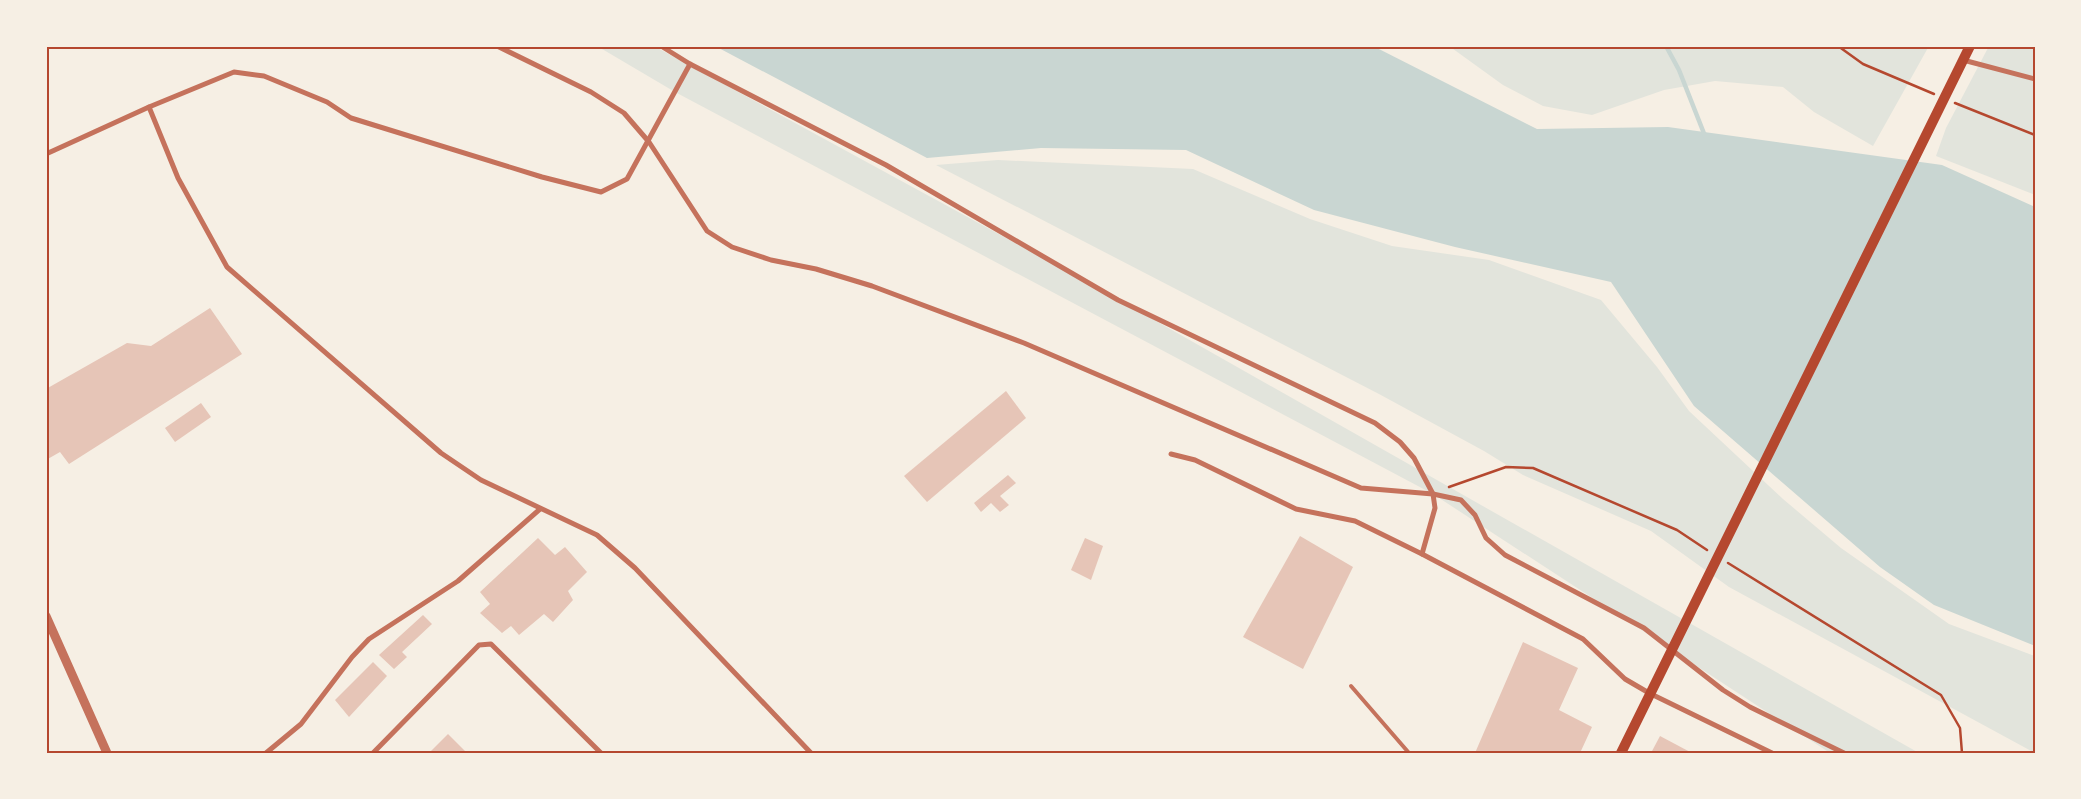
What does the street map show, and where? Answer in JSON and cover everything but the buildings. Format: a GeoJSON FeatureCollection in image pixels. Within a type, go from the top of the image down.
{"type":"FeatureCollection","features":[{"type":"Feature","properties":{"kind":"main road"},"geometry":{"type":"LineString","coordinates":[[1621,753],[1970,46]]}},
{"type":"Feature","properties":{"kind":"street"},"geometry":{"type":"LineString","coordinates":[[497,46],[590,92],[624,113],[649,142],[707,231],[732,247],[771,260],[816,269],[872,286],[1024,343],[1362,488],[1433,494],[1461,500],[1475,516],[1486,538],[1505,555],[1644,628],[1723,690],[1750,707],[1844,753]]}},
{"type":"Feature","properties":{"kind":"street"},"geometry":{"type":"LineString","coordinates":[[660,46],[690,64],[886,164],[1118,300],[1375,423],[1400,442],[1414,458],[1433,494],[1434,508],[1422,554]]}},
{"type":"Feature","properties":{"kind":"street"},"geometry":{"type":"LineString","coordinates":[[46,154],[149,107],[234,72],[264,76],[327,102],[351,118],[601,192],[627,179],[649,142],[690,64]]}},
{"type":"Feature","properties":{"kind":"street"},"geometry":{"type":"LineString","coordinates":[[1961,64],[2035,79]]}},
{"type":"Feature","properties":{"kind":"street"},"geometry":{"type":"LineString","coordinates":[[149,107],[178,178],[227,267],[441,452],[480,480],[598,535],[635,568],[812,753]]}},
{"type":"Feature","properties":{"kind":"street"},"geometry":{"type":"LineString","coordinates":[[1171,454],[1195,460],[1296,509],[1355,521],[1422,554],[1583,640],[1625,679],[1772,753]]}},
{"type":"Feature","properties":{"kind":"street"},"geometry":{"type":"LineString","coordinates":[[266,753],[301,724],[369,639],[458,581],[540,508]]}},
{"type":"Feature","properties":{"kind":"street"},"geometry":{"type":"LineString","coordinates":[[46,616],[107,753]]}},
{"type":"Feature","properties":{"kind":"street"},"geometry":{"type":"LineString","coordinates":[[373,753],[479,645],[491,644],[602,753]]}},
{"type":"Feature","properties":{"kind":"lane"},"geometry":{"type":"LineString","coordinates":[[1351,686],[1409,753]]}},
{"type":"Feature","properties":{"kind":"shaded area"},"geometry":{"type":"Polygon","coordinates":[[[597,46],[654,46],[1096,287],[1919,753],[1830,753],[1433,494],[675,92],[597,46]]]}},
{"type":"Feature","properties":{"kind":"shaded area"},"geometry":{"type":"Polygon","coordinates":[[[715,46],[1373,46],[1537,129],[1668,127],[1942,165],[2035,207],[2035,646],[1934,605],[1880,567],[1694,406],[1611,282],[1455,247],[1314,210],[1186,150],[1041,148],[927,158],[715,46]]]}},
{"type":"Feature","properties":{"kind":"shaded area"},"geometry":{"type":"Polygon","coordinates":[[[1449,46],[1929,46],[1873,146],[1814,112],[1783,87],[1715,81],[1664,90],[1592,115],[1543,106],[1503,85],[1449,46]]]}},
{"type":"Feature","properties":{"kind":"shaded area"},"geometry":{"type":"Polygon","coordinates":[[[1989,46],[2029,46],[2035,49],[2035,195],[1936,156],[1946,128],[1989,46]]]}},
{"type":"Feature","properties":{"kind":"shaded area"},"geometry":{"type":"Polygon","coordinates":[[[998,160],[1193,169],[1310,219],[1392,246],[1489,260],[1601,300],[1657,367],[1689,411],[1783,499],[1841,548],[1949,624],[2035,656],[2035,753],[1729,587],[1651,531],[1523,475],[1484,451],[1379,394],[936,165],[998,160]]]}},
{"type":"Feature","properties":{"kind":"waterway"},"geometry":{"type":"LineString","coordinates":[[1666,46],[1679,70],[1705,136]]}}]}
